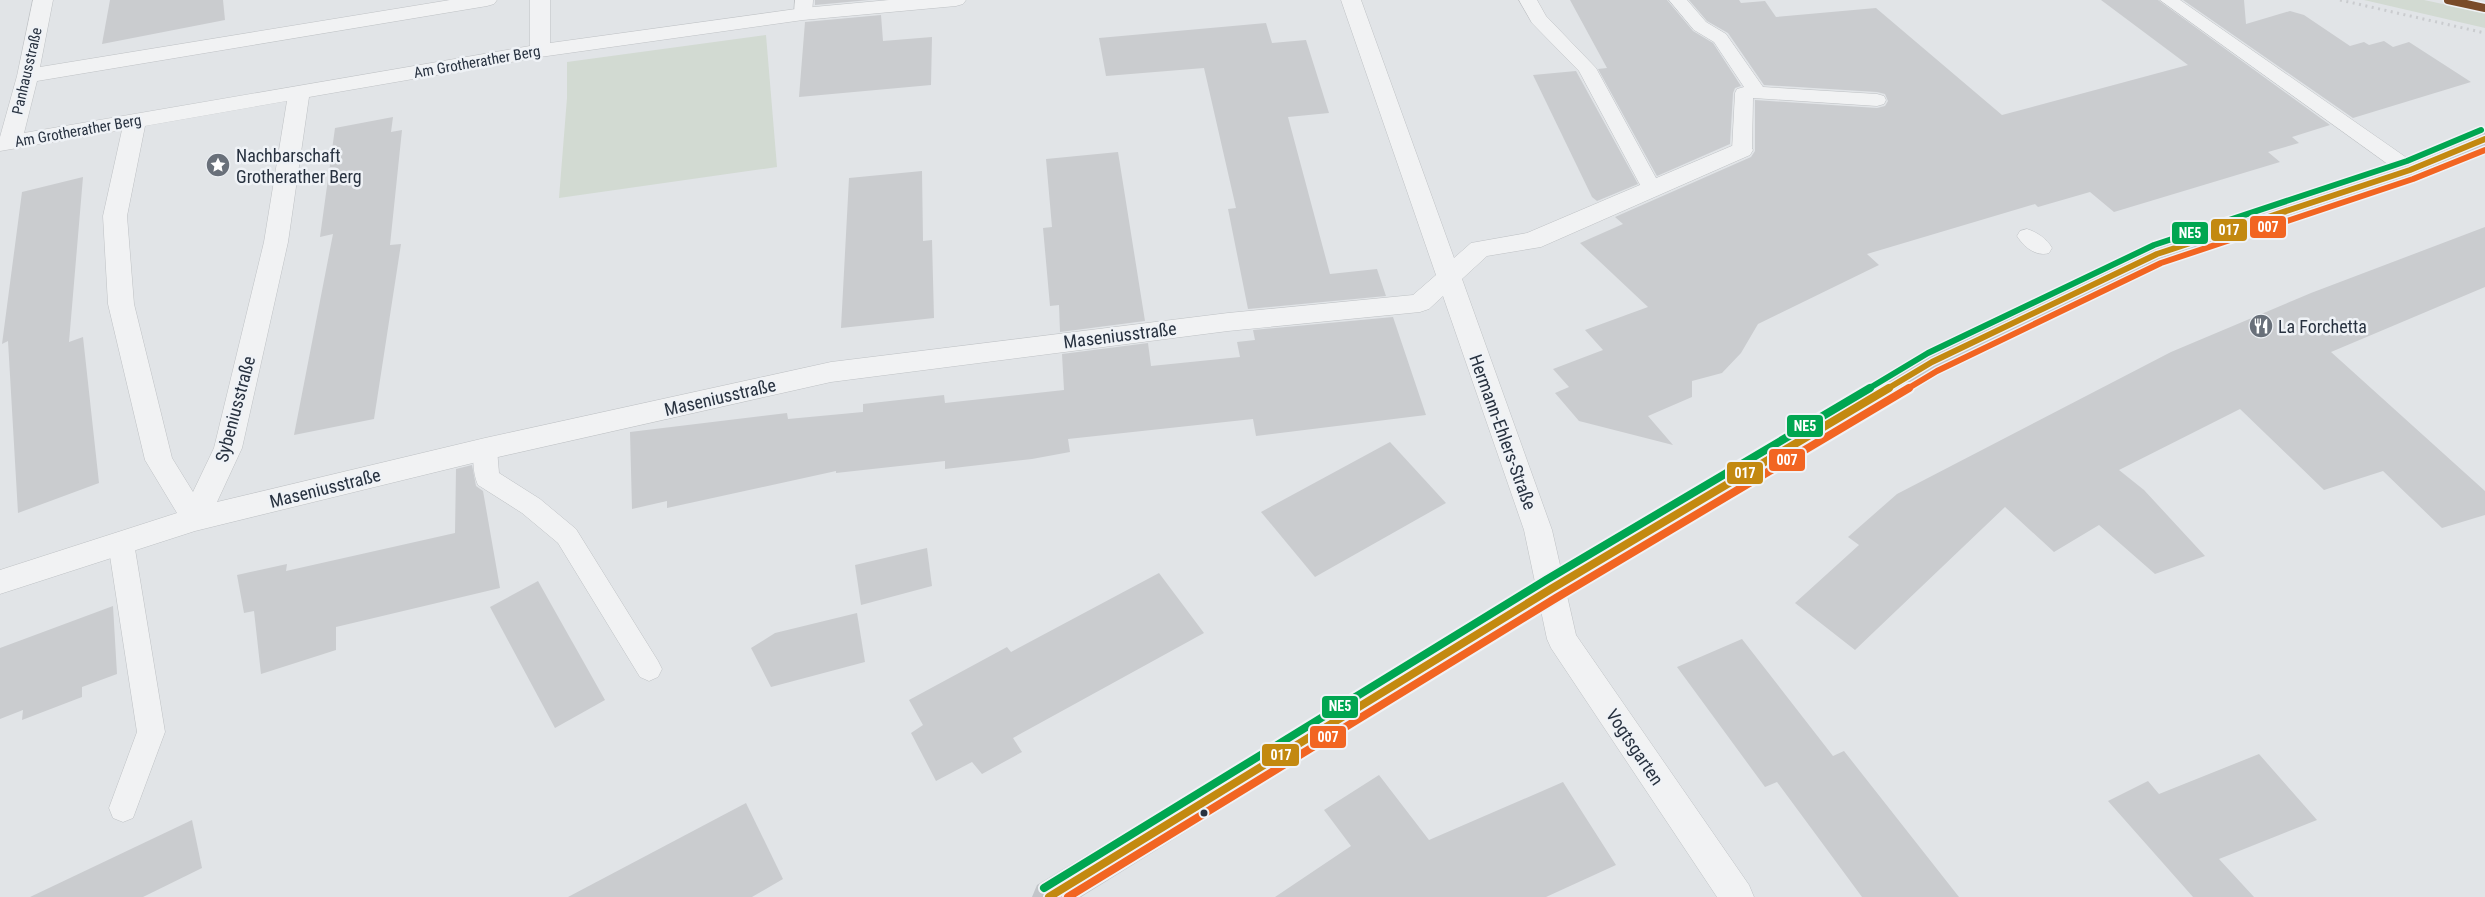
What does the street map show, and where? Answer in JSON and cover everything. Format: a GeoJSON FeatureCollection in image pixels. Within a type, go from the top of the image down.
{"type":"FeatureCollection","features":[{"type":"Feature","properties":{"kind":"street","name":"Panhausstraße"},"geometry":{"type":"LineString","coordinates":[[5,143],[28,76],[43,0]]}},
{"type":"Feature","properties":{"kind":"street"},"geometry":{"type":"LineString","coordinates":[[28,76],[487,0]]}},
{"type":"Feature","properties":{"kind":"street"},"geometry":{"type":"LineString","coordinates":[[540,0],[540,51]]}},
{"type":"Feature","properties":{"kind":"street","name":"Am Grotherather Berg"},"geometry":{"type":"LineString","coordinates":[[5,143],[804,7],[956,0]]}},
{"type":"Feature","properties":{"kind":"street","name":"Hermann-Ehlers-Straße"},"geometry":{"type":"LineString","coordinates":[[1351,0],[1538,530],[1551,589]]}},
{"type":"Feature","properties":{"kind":"street","name":"Sybeniusstraße"},"geometry":{"type":"LineString","coordinates":[[196,519],[228,448],[276,242],[299,92]]}},
{"type":"Feature","properties":{"kind":"street"},"geometry":{"type":"LineString","coordinates":[[135,121],[115,216],[121,304],[159,460],[196,519]]}},
{"type":"Feature","properties":{"kind":"street"},"geometry":{"type":"LineString","coordinates":[[1049,897],[1551,589],[1932,362],[2156,254],[2410,170],[2485,139]]}},
{"type":"Feature","properties":{"kind":"street"},"geometry":{"type":"LineString","coordinates":[[1448,278],[1480,248],[1532,242],[1742,150]]}},
{"type":"Feature","properties":{"kind":"street","name":"Maseniusstraße"},"geometry":{"type":"LineString","coordinates":[[0,582],[196,519],[486,450],[831,372],[1228,322],[1420,303],[1448,278]]}},
{"type":"Feature","properties":{"kind":"street","name":"Vogtsgarten"},"geometry":{"type":"LineString","coordinates":[[1551,589],[1562,639],[1737,897]]}},
{"type":"Feature","properties":{"kind":"lane"},"geometry":{"type":"LineString","coordinates":[[1528,0],[1538,19],[1587,68],[1652,189]]}},
{"type":"Feature","properties":{"kind":"lane"},"geometry":{"type":"LineString","coordinates":[[1678,0],[1700,26],[1720,38],[1757,92]]}},
{"type":"Feature","properties":{"kind":"lane"},"geometry":{"type":"LineString","coordinates":[[2169,0],[2410,170]]}},
{"type":"Feature","properties":{"kind":"lane"},"geometry":{"type":"LineString","coordinates":[[1742,150],[1744,92],[1877,100]]}},
{"type":"Feature","properties":{"kind":"lane"},"geometry":{"type":"LineString","coordinates":[[486,450],[487,478],[532,506],[566,536],[648,669]]}},
{"type":"Feature","properties":{"kind":"lane"},"geometry":{"type":"LineString","coordinates":[[121,543],[151,732],[123,808]]}},
{"type":"Feature","properties":{"kind":"shaded area"},"geometry":{"type":"Polygon","coordinates":[[[2364,0],[2424,0],[2485,13],[2485,28],[2364,0]]]}},
{"type":"Feature","properties":{"kind":"shaded area"},"geometry":{"type":"Polygon","coordinates":[[[766,35],[777,167],[559,198],[567,98],[567,62],[766,35]]]}},
{"type":"Feature","properties":{"kind":"building"},"geometry":{"type":"Polygon","coordinates":[[[110,0],[223,0],[225,20],[102,44],[110,0]]]}},
{"type":"Feature","properties":{"kind":"building"},"geometry":{"type":"Polygon","coordinates":[[[815,0],[869,0],[815,5],[815,0]]]}},
{"type":"Feature","properties":{"kind":"building"},"geometry":{"type":"Polygon","coordinates":[[[1570,0],[1667,0],[1693,31],[1713,43],[1741,86],[1735,88],[1733,93],[1730,144],[1657,176],[1598,69],[1607,68],[1570,0]]]}},
{"type":"Feature","properties":{"kind":"building"},"geometry":{"type":"Polygon","coordinates":[[[1689,0],[1739,0],[1741,3],[1765,1],[1776,17],[1876,8],[2002,115],[2188,65],[2101,0],[2158,0],[2330,125],[2292,137],[2299,143],[2268,152],[2280,162],[2114,212],[2090,192],[2038,207],[2035,204],[1867,254],[1879,265],[1758,324],[1741,353],[1722,373],[1692,381],[1692,397],[1648,416],[1673,445],[1579,421],[1555,393],[1569,387],[1553,369],[1603,350],[1585,330],[1648,307],[1580,243],[1623,224],[1615,217],[1751,157],[1755,151],[1755,100],[1877,108],[1885,106],[1888,101],[1885,94],[1877,92],[1764,85],[1728,33],[1707,21],[1689,0]]]}},
{"type":"Feature","properties":{"kind":"building"},"geometry":{"type":"Polygon","coordinates":[[[2183,0],[2244,0],[2246,24],[2290,11],[2304,15],[2350,46],[2364,42],[2369,45],[2384,41],[2393,47],[2409,42],[2471,82],[2353,118],[2183,0]]]}},
{"type":"Feature","properties":{"kind":"building"},"geometry":{"type":"Polygon","coordinates":[[[881,15],[883,41],[932,37],[931,85],[799,97],[805,22],[881,15]]]}},
{"type":"Feature","properties":{"kind":"building"},"geometry":{"type":"Polygon","coordinates":[[[1266,23],[1272,43],[1306,40],[1329,113],[1288,117],[1330,274],[1377,269],[1386,296],[1248,309],[1228,209],[1236,208],[1204,68],[1106,76],[1099,38],[1266,23]]]}},
{"type":"Feature","properties":{"kind":"building"},"geometry":{"type":"Polygon","coordinates":[[[1576,71],[1638,184],[1597,201],[1592,197],[1533,75],[1576,71]]]}},
{"type":"Feature","properties":{"kind":"building"},"geometry":{"type":"Polygon","coordinates":[[[393,117],[391,132],[402,130],[390,245],[401,244],[374,419],[294,435],[333,234],[320,237],[335,128],[393,117]]]}},
{"type":"Feature","properties":{"kind":"building"},"geometry":{"type":"Polygon","coordinates":[[[1118,152],[1145,321],[1060,332],[1059,305],[1050,306],[1043,228],[1052,227],[1046,159],[1118,152]]]}},
{"type":"Feature","properties":{"kind":"building"},"geometry":{"type":"Polygon","coordinates":[[[922,171],[923,241],[932,240],[934,318],[841,328],[849,178],[922,171]]]}},
{"type":"Feature","properties":{"kind":"building"},"geometry":{"type":"Polygon","coordinates":[[[83,177],[69,342],[83,337],[99,483],[18,513],[8,341],[2,344],[22,192],[83,177]]]}},
{"type":"Feature","properties":{"kind":"building"},"geometry":{"type":"Polygon","coordinates":[[[2485,227],[2485,287],[2331,352],[2485,491],[2485,515],[2442,528],[2383,471],[2324,490],[2240,409],[2119,470],[2144,490],[2205,556],[2155,574],[2099,525],[2054,552],[2005,507],[1855,650],[1795,603],[1859,545],[1848,537],[1897,494],[2171,352],[2311,293],[2485,227]]]}},
{"type":"Feature","properties":{"kind":"building"},"geometry":{"type":"Polygon","coordinates":[[[1393,317],[1426,415],[1256,436],[1253,419],[1068,439],[1070,452],[1032,459],[945,469],[945,461],[836,473],[836,471],[667,508],[667,501],[632,509],[630,432],[787,413],[788,419],[863,412],[863,404],[944,395],[945,403],[1064,390],[1062,354],[1148,343],[1151,366],[1240,357],[1237,342],[1255,340],[1253,330],[1393,317]]]}},
{"type":"Feature","properties":{"kind":"building"},"geometry":{"type":"Polygon","coordinates":[[[1390,442],[1446,503],[1315,577],[1261,512],[1390,442]]]}},
{"type":"Feature","properties":{"kind":"building"},"geometry":{"type":"Polygon","coordinates":[[[472,465],[476,486],[483,491],[500,588],[336,627],[336,650],[261,674],[254,611],[244,613],[237,575],[287,564],[286,571],[455,533],[456,469],[472,465]]]}},
{"type":"Feature","properties":{"kind":"building"},"geometry":{"type":"Polygon","coordinates":[[[927,548],[932,586],[861,605],[855,565],[927,548]]]}},
{"type":"Feature","properties":{"kind":"building"},"geometry":{"type":"Polygon","coordinates":[[[1159,573],[1204,633],[1013,738],[1022,752],[982,774],[972,762],[936,781],[911,733],[923,725],[909,700],[1007,647],[1011,652],[1159,573]]]}},
{"type":"Feature","properties":{"kind":"building"},"geometry":{"type":"Polygon","coordinates":[[[538,581],[605,700],[555,728],[490,607],[538,581]]]}},
{"type":"Feature","properties":{"kind":"building"},"geometry":{"type":"Polygon","coordinates":[[[113,606],[117,674],[82,687],[82,697],[22,720],[23,710],[0,719],[0,648],[113,606]]]}},
{"type":"Feature","properties":{"kind":"building"},"geometry":{"type":"Polygon","coordinates":[[[857,613],[865,662],[771,687],[751,648],[775,633],[857,613]]]}},
{"type":"Feature","properties":{"kind":"building"},"geometry":{"type":"Polygon","coordinates":[[[1742,639],[1833,756],[1844,751],[1959,897],[1862,897],[1777,782],[1765,787],[1677,667],[1742,639]]]}},
{"type":"Feature","properties":{"kind":"building"},"geometry":{"type":"Polygon","coordinates":[[[2259,754],[2317,820],[2219,859],[2254,897],[2193,897],[2108,801],[2148,781],[2159,794],[2259,754]]]}},
{"type":"Feature","properties":{"kind":"building"},"geometry":{"type":"Polygon","coordinates":[[[1379,775],[1429,840],[1563,782],[1616,865],[1546,897],[1275,897],[1351,846],[1324,810],[1379,775]]]}},
{"type":"Feature","properties":{"kind":"building"},"geometry":{"type":"Polygon","coordinates":[[[746,803],[783,879],[752,897],[568,897],[746,803]]]}},
{"type":"Feature","properties":{"kind":"building"},"geometry":{"type":"Polygon","coordinates":[[[192,820],[202,868],[143,897],[30,897],[192,820]]]}},
{"type":"Feature","properties":{"kind":"railway"},"geometry":{"type":"LineString","coordinates":[[2340,0],[2485,33]]}},
{"type":"Feature","properties":{"kind":"transit line"},"geometry":{"type":"LineString","coordinates":[[2448,0],[2485,8]]}},
{"type":"Feature","properties":{"kind":"transit line","name":"NE5"},"geometry":{"type":"LineString","coordinates":[[1044,888],[1546,580],[1928,353],[2154,245],[2407,161],[2481,130]]}},
{"type":"Feature","properties":{"kind":"transit line","name":"017"},"geometry":{"type":"LineString","coordinates":[[1049,897],[1551,589],[1932,362],[2157,254],[2410,170],[2485,139]]}},
{"type":"Feature","properties":{"kind":"transit line","name":"007"},"geometry":{"type":"LineString","coordinates":[[1068,897],[1556,598],[1937,371],[2161,263],[2413,179],[2485,150]]}},
{"type":"Feature","properties":{"kind":"place","name":"Nachbarschaft Grotherather Berg"},"geometry":{"type":"Point","coordinates":[218,165]}},
{"type":"Feature","properties":{"kind":"place","name":"La Forchetta"},"geometry":{"type":"Point","coordinates":[2261,326]}}]}
